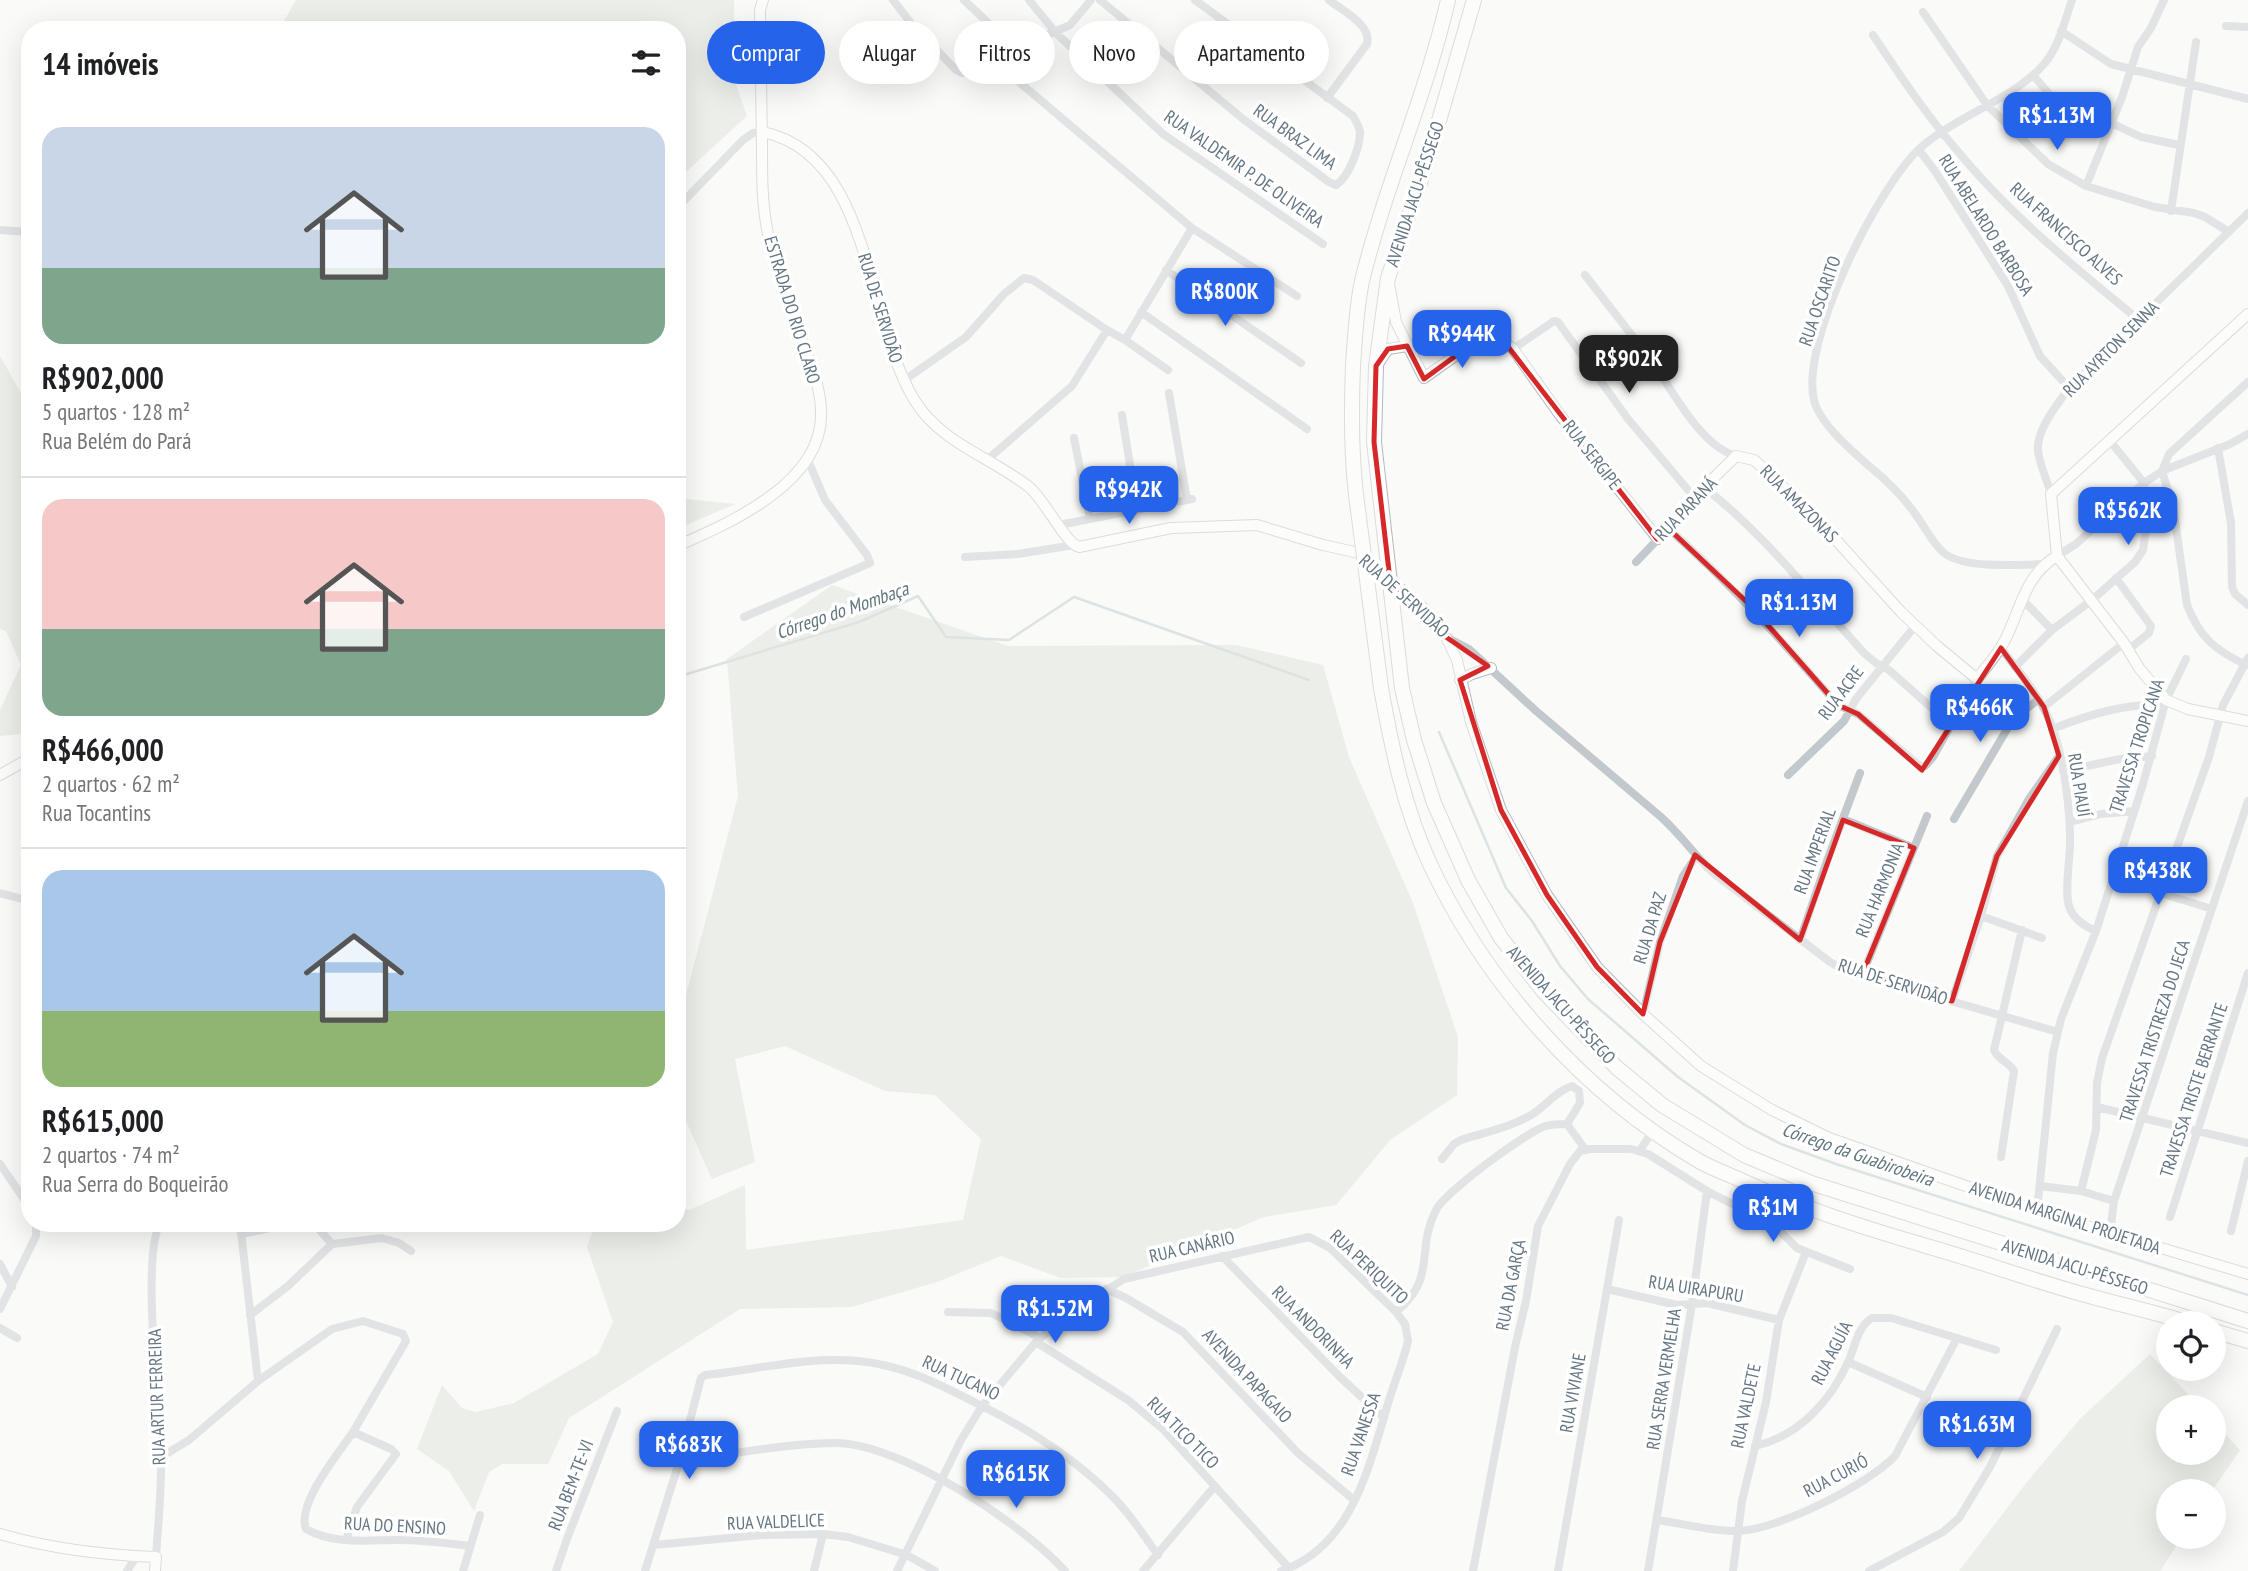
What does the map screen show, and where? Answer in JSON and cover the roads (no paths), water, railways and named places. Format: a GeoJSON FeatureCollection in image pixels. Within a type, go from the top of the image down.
{"type":"FeatureCollection","features":[{"type":"Feature","properties":{"kind":"highway","name":"AVENIDA JACU-PÊSSEGO"},"geometry":{"type":"LineString","coordinates":[[1448,0],[1437,48],[1376,228],[1362,284],[1356,325],[1351,414],[1354,481],[1381,688],[1395,763],[1410,813],[1430,863],[1456,915],[1491,966],[1563,1054],[1602,1091],[1653,1131],[1700,1162],[1840,1220],[2081,1294],[2156,1314]]}},
{"type":"Feature","properties":{"kind":"highway","name":"AVENIDA JACU-PÊSSEGO"},"geometry":{"type":"LineString","coordinates":[[1474,0],[1427,162],[1388,278],[1376,366],[1374,442],[1402,688],[1414,740],[1434,803],[1468,880],[1502,938],[1544,992],[1616,1067],[1662,1105],[1744,1155],[1811,1183],[2248,1321]]}},
{"type":"Feature","properties":{"kind":"highway"},"geometry":{"type":"LineString","coordinates":[[2226,1335],[2248,1341]]}},
{"type":"Feature","properties":{"kind":"main road","name":"ESTRADA DO RIO CLARO"},"geometry":{"type":"LineString","coordinates":[[686,542],[742,516],[765,502],[786,483],[807,458],[819,431],[822,414],[807,355],[778,274],[767,231],[763,197],[760,10],[763,0]]}},
{"type":"Feature","properties":{"kind":"main road"},"geometry":{"type":"LineString","coordinates":[[1464,40],[1479,0]]}},
{"type":"Feature","properties":{"kind":"main road","name":"RUA DE SERVIDÃO"},"geometry":{"type":"LineString","coordinates":[[762,132],[776,135],[804,150],[816,160],[835,185],[857,234],[890,349],[903,381],[921,410],[939,429],[1027,485],[1038,495],[1074,545],[1079,547],[1171,528],[1257,525],[1359,553],[1429,613],[1446,637]]}},
{"type":"Feature","properties":{"kind":"main road"},"geometry":{"type":"LineString","coordinates":[[1376,366],[1388,349],[1407,346],[1396,322],[1388,278]]}},
{"type":"Feature","properties":{"kind":"main road"},"geometry":{"type":"LineString","coordinates":[[2051,494],[2248,314]]}},
{"type":"Feature","properties":{"kind":"main road","name":"RUA SERGIPE"},"geometry":{"type":"LineString","coordinates":[[1407,346],[1424,379],[1489,333],[1502,338],[1658,539]]}},
{"type":"Feature","properties":{"kind":"main road","name":"RUA PARANÁ"},"geometry":{"type":"LineString","coordinates":[[1658,539],[1694,497],[1736,456]]}},
{"type":"Feature","properties":{"kind":"main road","name":"RUA AMAZONAS"},"geometry":{"type":"LineString","coordinates":[[1736,456],[1754,460],[1774,478],[1915,626],[1977,679]]}},
{"type":"Feature","properties":{"kind":"main road","name":"RUA AYRTON SENNA"},"geometry":{"type":"LineString","coordinates":[[2051,494],[2057,556]]}},
{"type":"Feature","properties":{"kind":"main road"},"geometry":{"type":"LineString","coordinates":[[1977,679],[2001,648],[2021,598],[2043,564],[2057,556],[2092,600],[2165,703],[2248,721]]}},
{"type":"Feature","properties":{"kind":"main road","name":"AVENIDA MARGINAL PROJETADA"},"geometry":{"type":"LineString","coordinates":[[1446,637],[1457,660],[1471,723],[1501,810],[1547,895],[1597,967],[1643,1014],[1701,1066],[1772,1110],[1829,1138],[2037,1211],[2248,1274]]}},
{"type":"Feature","properties":{"kind":"main road"},"geometry":{"type":"LineString","coordinates":[[1460,680],[1491,668]]}},
{"type":"Feature","properties":{"kind":"main road"},"geometry":{"type":"LineString","coordinates":[[0,775],[21,763]]}},
{"type":"Feature","properties":{"kind":"main road"},"geometry":{"type":"LineString","coordinates":[[0,1534],[58,1549],[156,1557]]}},
{"type":"Feature","properties":{"kind":"main road","name":"RUA ARTUR FERREIRA"},"geometry":{"type":"LineString","coordinates":[[155,1571],[156,1557]]}},
{"type":"Feature","properties":{"kind":"street"},"geometry":{"type":"LineString","coordinates":[[894,0],[911,23],[954,67]]}},
{"type":"Feature","properties":{"kind":"street"},"geometry":{"type":"LineString","coordinates":[[964,0],[986,21]]}},
{"type":"Feature","properties":{"kind":"street","name":"RUA VALDEMIR P. DE OLIVEIRA"},"geometry":{"type":"LineString","coordinates":[[1029,0],[1056,33],[1163,134],[1323,244]]}},
{"type":"Feature","properties":{"kind":"street"},"geometry":{"type":"LineString","coordinates":[[1056,33],[1070,25],[1091,0]]}},
{"type":"Feature","properties":{"kind":"street","name":"RUA BRAZ LIMA"},"geometry":{"type":"LineString","coordinates":[[1100,0],[1243,119],[1336,185],[1343,180],[1360,132],[1353,116],[1327,98]]}},
{"type":"Feature","properties":{"kind":"street"},"geometry":{"type":"LineString","coordinates":[[1195,0],[1327,98],[1369,39],[1365,28],[1329,0]]}},
{"type":"Feature","properties":{"kind":"street","name":"RUA OSCARITO"},"geometry":{"type":"LineString","coordinates":[[2043,564],[2000,566],[1953,559],[1944,553],[1904,498],[1840,437],[1821,415],[1815,402],[1814,370],[1819,341],[1843,273],[1889,190],[1919,150],[1942,132],[2033,75],[2052,53],[2072,0]]}},
{"type":"Feature","properties":{"kind":"street"},"geometry":{"type":"LineString","coordinates":[[2086,186],[2138,47],[2151,28],[2164,0]]}},
{"type":"Feature","properties":{"kind":"street"},"geometry":{"type":"LineString","coordinates":[[1923,12],[1987,105],[2048,164],[2086,186],[2171,211],[2205,217],[2229,232]]}},
{"type":"Feature","properties":{"kind":"street"},"geometry":{"type":"LineString","coordinates":[[2227,26],[2248,27]]}},
{"type":"Feature","properties":{"kind":"street"},"geometry":{"type":"LineString","coordinates":[[2061,32],[2111,64],[2248,99]]}},
{"type":"Feature","properties":{"kind":"street","name":"RUA FRANCISCO ALVES"},"geometry":{"type":"LineString","coordinates":[[1873,35],[1942,132],[1967,162],[2010,208],[2087,278],[2139,320]]}},
{"type":"Feature","properties":{"kind":"street"},"geometry":{"type":"LineString","coordinates":[[2171,211],[2196,42]]}},
{"type":"Feature","properties":{"kind":"street"},"geometry":{"type":"LineString","coordinates":[[2033,75],[2070,115],[2090,128],[2107,134]]}},
{"type":"Feature","properties":{"kind":"street"},"geometry":{"type":"LineString","coordinates":[[1021,84],[1192,228],[1297,296]]}},
{"type":"Feature","properties":{"kind":"street"},"geometry":{"type":"LineString","coordinates":[[2111,123],[2141,137],[2179,145]]}},
{"type":"Feature","properties":{"kind":"street"},"geometry":{"type":"LineString","coordinates":[[686,199],[743,140],[753,133],[762,132]]}},
{"type":"Feature","properties":{"kind":"street","name":"RUA ABELARDO BARBOSA"},"geometry":{"type":"LineString","coordinates":[[1919,150],[2008,286],[2040,356],[2069,388]]}},
{"type":"Feature","properties":{"kind":"street","name":"RUA AYRTON SENNA"},"geometry":{"type":"LineString","coordinates":[[2051,494],[2040,462],[2038,444],[2054,408],[2069,388],[2248,214]]}},
{"type":"Feature","properties":{"kind":"street"},"geometry":{"type":"LineString","coordinates":[[1125,340],[1192,228]]}},
{"type":"Feature","properties":{"kind":"street"},"geometry":{"type":"LineString","coordinates":[[0,230],[21,231]]}},
{"type":"Feature","properties":{"kind":"street"},"geometry":{"type":"LineString","coordinates":[[1166,270],[1301,363]]}},
{"type":"Feature","properties":{"kind":"street"},"geometry":{"type":"LineString","coordinates":[[1585,275],[1650,359],[1697,426],[1718,447],[1736,456]]}},
{"type":"Feature","properties":{"kind":"street"},"geometry":{"type":"LineString","coordinates":[[903,381],[965,337],[1004,294],[1024,278],[1033,280],[1168,370]]}},
{"type":"Feature","properties":{"kind":"street"},"geometry":{"type":"LineString","coordinates":[[1141,312],[1307,429]]}},
{"type":"Feature","properties":{"kind":"street"},"geometry":{"type":"LineString","coordinates":[[1513,349],[1554,321],[1560,323],[1628,419],[1694,497]]}},
{"type":"Feature","properties":{"kind":"street"},"geometry":{"type":"LineString","coordinates":[[987,460],[1072,386],[1107,330]]}},
{"type":"Feature","properties":{"kind":"street"},"geometry":{"type":"LineString","coordinates":[[2081,1191],[2093,1146],[2097,1083],[2102,1058],[2209,757],[2226,696],[2247,663],[2206,639],[2192,618],[2184,587],[2173,506],[2162,471],[2172,452],[2248,382]]}},
{"type":"Feature","properties":{"kind":"street"},"geometry":{"type":"LineString","coordinates":[[1059,525],[1189,499],[1169,393]]}},
{"type":"Feature","properties":{"kind":"street"},"geometry":{"type":"LineString","coordinates":[[1122,415],[1137,509]]}},
{"type":"Feature","properties":{"kind":"street"},"geometry":{"type":"LineString","coordinates":[[2057,556],[2095,528],[2162,471],[2248,434]]}},
{"type":"Feature","properties":{"kind":"street"},"geometry":{"type":"LineString","coordinates":[[1074,438],[1090,519]]}},
{"type":"Feature","properties":{"kind":"street"},"geometry":{"type":"LineString","coordinates":[[2015,667],[2052,630],[2092,600],[2139,557],[2146,543],[2144,484],[2110,441]]}},
{"type":"Feature","properties":{"kind":"street"},"geometry":{"type":"LineString","coordinates":[[2218,448],[2231,523],[2232,587],[2235,594],[2248,605]]}},
{"type":"Feature","properties":{"kind":"street"},"geometry":{"type":"LineString","coordinates":[[744,617],[870,563],[867,555],[825,500],[807,458]]}},
{"type":"Feature","properties":{"kind":"street"},"geometry":{"type":"LineString","coordinates":[[1705,488],[1732,510],[1864,653],[1887,668],[1951,725]]}},
{"type":"Feature","properties":{"kind":"street"},"geometry":{"type":"LineString","coordinates":[[1668,528],[1716,570],[1751,606],[1838,705],[1858,714],[1923,768],[1933,757],[1977,679]]}},
{"type":"Feature","properties":{"kind":"street","name":"RUA PARANÁ"},"geometry":{"type":"LineString","coordinates":[[1636,562],[1658,539]]}},
{"type":"Feature","properties":{"kind":"street"},"geometry":{"type":"LineString","coordinates":[[965,557],[1018,554],[1074,545]]}},
{"type":"Feature","properties":{"kind":"street"},"geometry":{"type":"LineString","coordinates":[[2044,707],[2149,633],[2151,626],[2116,578]]}},
{"type":"Feature","properties":{"kind":"street"},"geometry":{"type":"LineString","coordinates":[[2021,598],[2052,630]]}},
{"type":"Feature","properties":{"kind":"street","name":"RUA ACRE"},"geometry":{"type":"LineString","coordinates":[[1788,775],[1844,721],[1856,699],[1915,626]]}},
{"type":"Feature","properties":{"kind":"street","name":"RUA DE SERVIDÃO"},"geometry":{"type":"LineString","coordinates":[[1446,637],[1469,649],[1535,710],[1677,831],[1696,857],[1800,940],[1844,970],[2058,1032]]}},
{"type":"Feature","properties":{"kind":"street","name":"RUA PIAUÍ"},"geometry":{"type":"LineString","coordinates":[[2001,648],[2039,699],[2052,729],[2063,771],[2070,822],[2070,909],[2085,926],[2096,931]]}},
{"type":"Feature","properties":{"kind":"street","name":"TRAVESSA TROPICANA"},"geometry":{"type":"LineString","coordinates":[[2037,1211],[2053,1053],[2058,1032],[2096,931],[2165,703],[2186,659]]}},
{"type":"Feature","properties":{"kind":"street"},"geometry":{"type":"LineString","coordinates":[[1954,819],[2007,727],[2039,699]]}},
{"type":"Feature","properties":{"kind":"street"},"geometry":{"type":"LineString","coordinates":[[2052,729],[2102,712],[2165,703]]}},
{"type":"Feature","properties":{"kind":"street"},"geometry":{"type":"LineString","coordinates":[[1952,1001],[1981,916],[1997,856],[2029,799],[2059,756]]}},
{"type":"Feature","properties":{"kind":"street"},"geometry":{"type":"LineString","coordinates":[[2063,771],[2120,759],[2151,756]]}},
{"type":"Feature","properties":{"kind":"street","name":"RUA IMPERIAL"},"geometry":{"type":"LineString","coordinates":[[1800,940],[1860,773]]}},
{"type":"Feature","properties":{"kind":"street","name":"TRAVESSA TRISTREZA DO JECA"},"geometry":{"type":"LineString","coordinates":[[2110,1233],[2114,1201],[2248,801]]}},
{"type":"Feature","properties":{"kind":"street"},"geometry":{"type":"LineString","coordinates":[[2070,822],[2101,814],[2134,811]]}},
{"type":"Feature","properties":{"kind":"street","name":"RUA HARMONIA"},"geometry":{"type":"LineString","coordinates":[[1862,975],[1927,816]]}},
{"type":"Feature","properties":{"kind":"street"},"geometry":{"type":"LineString","coordinates":[[1843,819],[1914,848]]}},
{"type":"Feature","properties":{"kind":"street","name":"RUA DA PAZ"},"geometry":{"type":"LineString","coordinates":[[1643,1014],[1660,942],[1683,876],[1696,857]]}},
{"type":"Feature","properties":{"kind":"street"},"geometry":{"type":"LineString","coordinates":[[2112,878],[2212,909]]}},
{"type":"Feature","properties":{"kind":"street"},"geometry":{"type":"LineString","coordinates":[[0,893],[21,898]]}},
{"type":"Feature","properties":{"kind":"street"},"geometry":{"type":"LineString","coordinates":[[1981,916],[2042,938]]}},
{"type":"Feature","properties":{"kind":"street"},"geometry":{"type":"LineString","coordinates":[[2001,1157],[2014,1070],[1996,1057],[1994,1050],[2022,930]]}},
{"type":"Feature","properties":{"kind":"street","name":"TRAVESSA TRISTE BERRANTE"},"geometry":{"type":"LineString","coordinates":[[2170,1217],[2248,973]]}},
{"type":"Feature","properties":{"kind":"street"},"geometry":{"type":"LineString","coordinates":[[1441,1159],[1454,1144],[1520,1121],[1533,1114],[1563,1089],[1572,1086],[1579,1091],[1580,1103],[1567,1124]]}},
{"type":"Feature","properties":{"kind":"street"},"geometry":{"type":"LineString","coordinates":[[2097,1107],[2248,1143]]}},
{"type":"Feature","properties":{"kind":"street"},"geometry":{"type":"LineString","coordinates":[[1567,1124],[1585,1149],[1640,1150],[1707,1191],[1775,1226],[1797,1248],[1850,1269]]}},
{"type":"Feature","properties":{"kind":"street"},"geometry":{"type":"LineString","coordinates":[[1396,1312],[1409,1301],[1422,1281],[1432,1219],[1441,1202],[1535,1131],[1547,1125],[1567,1124]]}},
{"type":"Feature","properties":{"kind":"street"},"geometry":{"type":"LineString","coordinates":[[1640,1150],[1653,1131]]}},
{"type":"Feature","properties":{"kind":"street","name":"RUA DA GARÇA"},"geometry":{"type":"LineString","coordinates":[[1473,1571],[1528,1292],[1538,1226],[1570,1164],[1580,1151],[1585,1149]]}},
{"type":"Feature","properties":{"kind":"street"},"geometry":{"type":"LineString","coordinates":[[2231,1231],[2248,1161]]}},
{"type":"Feature","properties":{"kind":"street"},"geometry":{"type":"LineString","coordinates":[[0,1164],[21,1195]]}},
{"type":"Feature","properties":{"kind":"street"},"geometry":{"type":"LineString","coordinates":[[2040,1186],[2081,1191],[2114,1201]]}},
{"type":"Feature","properties":{"kind":"street","name":"RUA SERRA VERMELHA"},"geometry":{"type":"LineString","coordinates":[[1648,1571],[1692,1304],[1707,1191]]}},
{"type":"Feature","properties":{"kind":"street","name":"RUA VIVIANE"},"geometry":{"type":"LineString","coordinates":[[1558,1571],[1619,1220]]}},
{"type":"Feature","properties":{"kind":"street"},"geometry":{"type":"LineString","coordinates":[[0,1309],[36,1232]]}},
{"type":"Feature","properties":{"kind":"street","name":"RUA ARTUR FERREIRA"},"geometry":{"type":"LineString","coordinates":[[156,1557],[161,1457],[153,1302],[153,1255],[157,1232]]}},
{"type":"Feature","properties":{"kind":"street"},"geometry":{"type":"LineString","coordinates":[[251,1232],[241,1234],[258,1381]]}},
{"type":"Feature","properties":{"kind":"street"},"geometry":{"type":"LineString","coordinates":[[322,1232],[332,1244]]}},
{"type":"Feature","properties":{"kind":"street","name":"RUA PERIQUITO"},"geometry":{"type":"LineString","coordinates":[[1309,1237],[1331,1248],[1405,1324]]}},
{"type":"Feature","properties":{"kind":"street","name":"RUA CANÁRIO"},"geometry":{"type":"LineString","coordinates":[[897,1571],[961,1440],[982,1406],[1039,1340],[1069,1314],[1124,1279],[1309,1237]]}},
{"type":"Feature","properties":{"kind":"street"},"geometry":{"type":"LineString","coordinates":[[250,1315],[288,1286],[332,1244],[382,1238],[400,1243],[411,1251]]}},
{"type":"Feature","properties":{"kind":"street","name":"RUA VALDETE"},"geometry":{"type":"LineString","coordinates":[[1733,1571],[1738,1531],[1766,1402],[1779,1320],[1806,1252]]}},
{"type":"Feature","properties":{"kind":"street","name":"RUA ANDORINHA"},"geometry":{"type":"LineString","coordinates":[[1222,1256],[1339,1376],[1384,1418]]}},
{"type":"Feature","properties":{"kind":"street"},"geometry":{"type":"LineString","coordinates":[[0,1264],[12,1287]]}},
{"type":"Feature","properties":{"kind":"street","name":"AVENIDA PAPAGAIO"},"geometry":{"type":"LineString","coordinates":[[1106,1289],[1183,1332],[1298,1453],[1354,1500]]}},
{"type":"Feature","properties":{"kind":"street","name":"RUA UIRAPURU"},"geometry":{"type":"LineString","coordinates":[[1607,1289],[1677,1305],[1707,1303],[1779,1320]]}},
{"type":"Feature","properties":{"kind":"street","name":"RUA TICO TICO"},"geometry":{"type":"LineString","coordinates":[[948,1312],[991,1313],[1039,1340],[1145,1413],[1186,1453],[1285,1570]]}},
{"type":"Feature","properties":{"kind":"street","name":"RUA AGUÍA"},"geometry":{"type":"LineString","coordinates":[[1755,1446],[1775,1441],[1805,1421],[1828,1397],[1848,1362],[1862,1327],[1869,1319],[1891,1318],[1957,1338]]}},
{"type":"Feature","properties":{"kind":"street"},"geometry":{"type":"LineString","coordinates":[[161,1457],[203,1430],[258,1381],[321,1335],[341,1326],[363,1321],[403,1334],[406,1342],[353,1432],[391,1449],[396,1454],[356,1507],[346,1540]]}},
{"type":"Feature","properties":{"kind":"street","name":"RUA VANESSA"},"geometry":{"type":"LineString","coordinates":[[1285,1570],[1312,1556],[1336,1534],[1354,1500],[1372,1459],[1406,1349],[1408,1332],[1405,1324]]}},
{"type":"Feature","properties":{"kind":"street"},"geometry":{"type":"LineString","coordinates":[[0,1328],[17,1338]]}},
{"type":"Feature","properties":{"kind":"street"},"geometry":{"type":"LineString","coordinates":[[1869,1571],[1943,1532],[1959,1518],[1990,1466],[2057,1329]]}},
{"type":"Feature","properties":{"kind":"street"},"geometry":{"type":"LineString","coordinates":[[1957,1338],[1996,1350]]}},
{"type":"Feature","properties":{"kind":"street","name":"RUA CURIÓ"},"geometry":{"type":"LineString","coordinates":[[1657,1520],[1738,1531],[1777,1522],[1826,1502],[1883,1469],[1904,1442],[1957,1338]]}},
{"type":"Feature","properties":{"kind":"street","name":"RUA TUCANO"},"geometry":{"type":"LineString","coordinates":[[680,1460],[699,1380],[705,1375],[795,1363],[856,1360],[893,1366],[927,1378],[1004,1416],[1034,1435],[1114,1497],[1158,1555]]}},
{"type":"Feature","properties":{"kind":"street"},"geometry":{"type":"LineString","coordinates":[[1848,1362],[1927,1397]]}},
{"type":"Feature","properties":{"kind":"street","name":"RUA BEM-TE-VI"},"geometry":{"type":"LineString","coordinates":[[556,1571],[617,1411]]}},
{"type":"Feature","properties":{"kind":"street","name":"RUA DO ENSINO"},"geometry":{"type":"LineString","coordinates":[[353,1432],[316,1488],[303,1522],[306,1529],[314,1534],[346,1540],[416,1540],[470,1546]]}},
{"type":"Feature","properties":{"kind":"street"},"geometry":{"type":"LineString","coordinates":[[645,1571],[680,1460],[837,1443],[868,1447],[896,1456],[975,1499],[1014,1526],[1065,1571]]}},
{"type":"Feature","properties":{"kind":"street"},"geometry":{"type":"LineString","coordinates":[[1143,1571],[1214,1487]]}},
{"type":"Feature","properties":{"kind":"street","name":"RUA DO ENSINO"},"geometry":{"type":"LineString","coordinates":[[463,1571],[480,1515]]}},
{"type":"Feature","properties":{"kind":"street"},"geometry":{"type":"LineString","coordinates":[[814,1571],[823,1534]]}},
{"type":"Feature","properties":{"kind":"street","name":"RUA VALDELICE"},"geometry":{"type":"LineString","coordinates":[[654,1545],[761,1535],[823,1534],[848,1537],[907,1555],[934,1571]]}},
{"type":"Feature","properties":{"kind":"street"},"geometry":{"type":"LineString","coordinates":[[127,1571],[136,1557]]}},
{"type":"Feature","properties":{"kind":"waterway","name":"Córrego do Mombaça"},"geometry":{"type":"LineString","coordinates":[[686,674],[859,622],[918,596],[946,637],[1009,640],[1074,597],[1309,680]]}},
{"type":"Feature","properties":{"kind":"waterway","name":"Córrego da Guabirobeira"},"geometry":{"type":"LineString","coordinates":[[1439,732],[1506,888],[1532,921],[1560,966],[1588,999],[1678,1077],[1745,1125],[1781,1144],[1836,1164],[2248,1295]]}}]}
